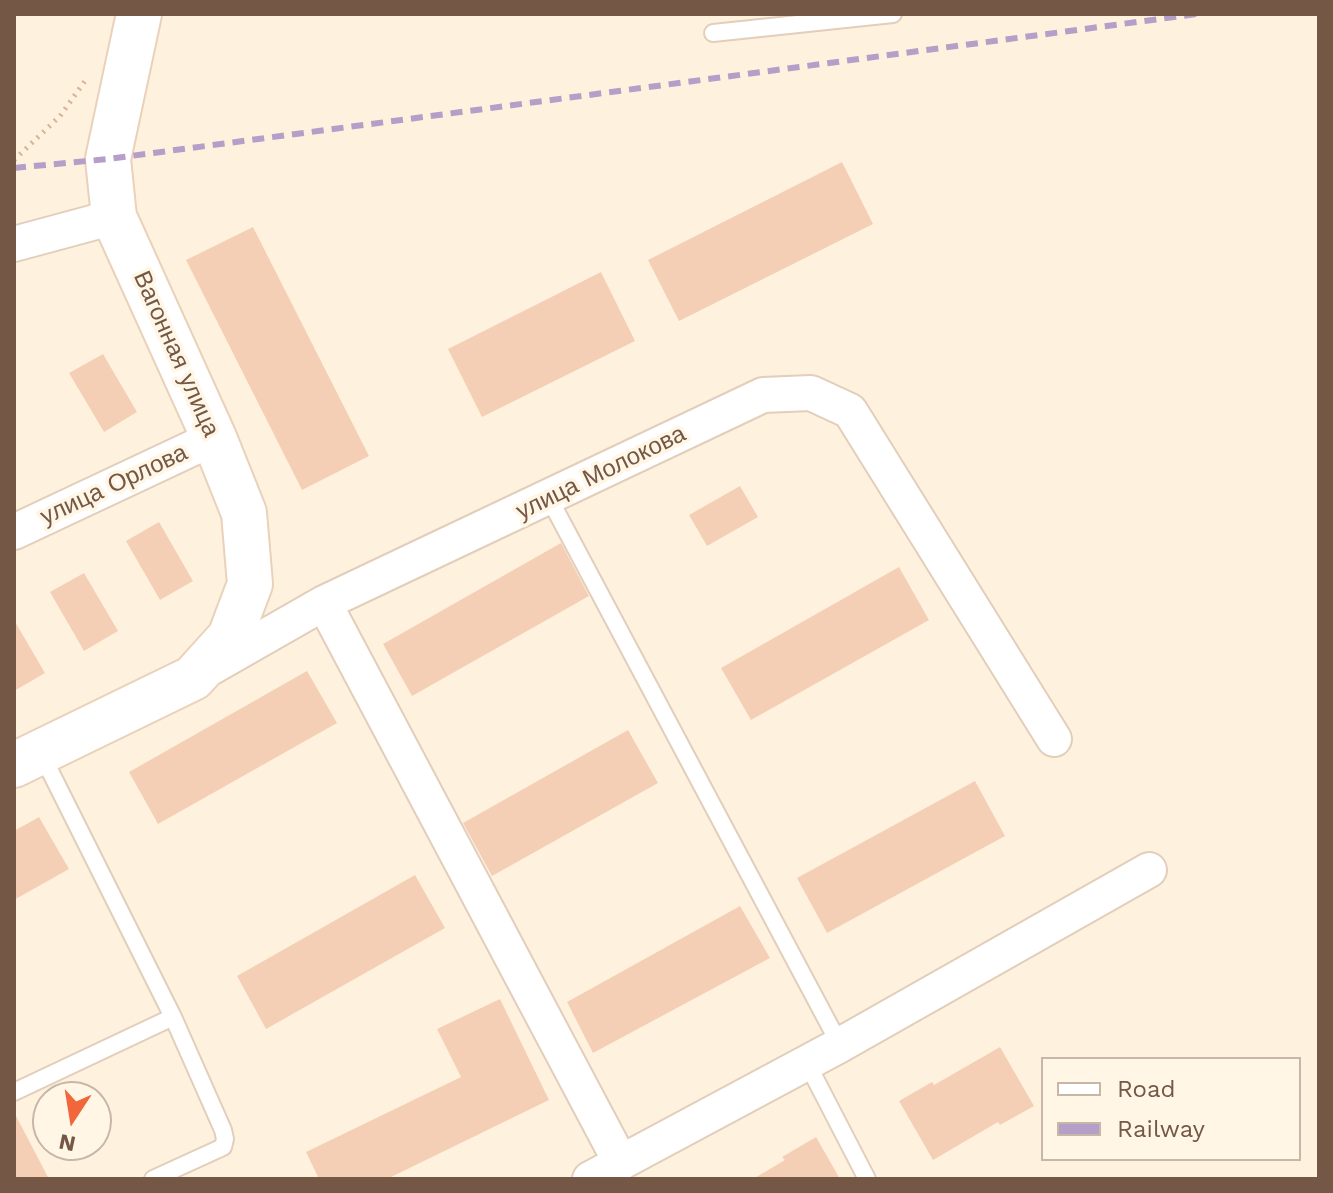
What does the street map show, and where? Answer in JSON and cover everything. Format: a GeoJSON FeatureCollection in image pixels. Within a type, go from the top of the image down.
{"type":"FeatureCollection","features":[{"type":"Feature","properties":{"kind":"street","name":"Вагонная улица"},"geometry":{"type":"LineString","coordinates":[[139,14],[108,159],[114,217],[214,438],[244,513],[250,584],[230,637],[193,678]]}},
{"type":"Feature","properties":{"kind":"street"},"geometry":{"type":"LineString","coordinates":[[14,244],[114,217]]}},
{"type":"Feature","properties":{"kind":"street","name":"улица Молокова"},"geometry":{"type":"LineString","coordinates":[[27,758],[193,678],[324,603],[763,395],[811,393],[850,411],[1054,739]]}},
{"type":"Feature","properties":{"kind":"street","name":"улица Орлова"},"geometry":{"type":"LineString","coordinates":[[14,532],[214,438]]}},
{"type":"Feature","properties":{"kind":"street"},"geometry":{"type":"LineString","coordinates":[[324,603],[621,1163]]}},
{"type":"Feature","properties":{"kind":"street"},"geometry":{"type":"LineString","coordinates":[[590,1179],[840,1045],[1149,870]]}},
{"type":"Feature","properties":{"kind":"lane"},"geometry":{"type":"LineString","coordinates":[[713,33],[893,14]]}},
{"type":"Feature","properties":{"kind":"lane"},"geometry":{"type":"LineString","coordinates":[[549,498],[840,1045]]}},
{"type":"Feature","properties":{"kind":"lane"},"geometry":{"type":"LineString","coordinates":[[27,758],[173,1017],[223,1130],[223,1147],[153,1179]]}},
{"type":"Feature","properties":{"kind":"lane"},"geometry":{"type":"LineString","coordinates":[[14,1092],[173,1017]]}},
{"type":"Feature","properties":{"kind":"lane"},"geometry":{"type":"LineString","coordinates":[[807,1063],[867,1179]]}},
{"type":"Feature","properties":{"kind":"path"},"geometry":{"type":"LineString","coordinates":[[14,160],[60,116],[87,78]]}},
{"type":"Feature","properties":{"kind":"building"},"geometry":{"type":"Polygon","coordinates":[[[842,162],[873,224],[679,321],[648,260],[842,162]]]}},
{"type":"Feature","properties":{"kind":"building"},"geometry":{"type":"Polygon","coordinates":[[[253,227],[369,456],[302,490],[186,260],[253,227]]]}},
{"type":"Feature","properties":{"kind":"building"},"geometry":{"type":"Polygon","coordinates":[[[601,272],[635,341],[482,417],[448,349],[601,272]]]}},
{"type":"Feature","properties":{"kind":"building"},"geometry":{"type":"Polygon","coordinates":[[[103,354],[137,412],[104,432],[69,373],[103,354]]]}},
{"type":"Feature","properties":{"kind":"building"},"geometry":{"type":"Polygon","coordinates":[[[740,486],[758,517],[707,546],[689,515],[740,486]]]}},
{"type":"Feature","properties":{"kind":"building"},"geometry":{"type":"Polygon","coordinates":[[[159,522],[193,581],[160,600],[126,541],[159,522]]]}},
{"type":"Feature","properties":{"kind":"building"},"geometry":{"type":"Polygon","coordinates":[[[561,543],[589,596],[412,696],[383,644],[561,543]]]}},
{"type":"Feature","properties":{"kind":"building"},"geometry":{"type":"Polygon","coordinates":[[[899,567],[929,620],[751,720],[721,668],[899,567]]]}},
{"type":"Feature","properties":{"kind":"building"},"geometry":{"type":"Polygon","coordinates":[[[84,573],[118,631],[84,651],[50,592],[84,573]]]}},
{"type":"Feature","properties":{"kind":"building"},"geometry":{"type":"Polygon","coordinates":[[[14,620],[45,673],[14,691],[14,620]]]}},
{"type":"Feature","properties":{"kind":"building"},"geometry":{"type":"Polygon","coordinates":[[[307,671],[337,723],[158,824],[129,772],[307,671]]]}},
{"type":"Feature","properties":{"kind":"building"},"geometry":{"type":"Polygon","coordinates":[[[628,730],[658,783],[492,876],[463,823],[628,730]]]}},
{"type":"Feature","properties":{"kind":"building"},"geometry":{"type":"Polygon","coordinates":[[[975,781],[1005,836],[827,933],[797,878],[975,781]]]}},
{"type":"Feature","properties":{"kind":"building"},"geometry":{"type":"Polygon","coordinates":[[[39,817],[69,869],[14,900],[14,831],[39,817]]]}},
{"type":"Feature","properties":{"kind":"building"},"geometry":{"type":"Polygon","coordinates":[[[415,875],[445,928],[266,1029],[237,976],[415,875]]]}},
{"type":"Feature","properties":{"kind":"building"},"geometry":{"type":"Polygon","coordinates":[[[740,906],[770,958],[593,1053],[567,1002],[740,906]]]}},
{"type":"Feature","properties":{"kind":"building"},"geometry":{"type":"Polygon","coordinates":[[[500,999],[549,1100],[387,1179],[319,1179],[306,1152],[461,1077],[437,1029],[500,999]]]}},
{"type":"Feature","properties":{"kind":"building"},"geometry":{"type":"Polygon","coordinates":[[[1000,1047],[1034,1106],[1000,1125],[998,1122],[933,1160],[899,1101],[1000,1047]]]}},
{"type":"Feature","properties":{"kind":"building"},"geometry":{"type":"Polygon","coordinates":[[[14,1112],[32,1146],[32,1161],[40,1161],[49,1179],[14,1179],[14,1112]]]}},
{"type":"Feature","properties":{"kind":"building"},"geometry":{"type":"Polygon","coordinates":[[[816,1137],[840,1179],[753,1179],[785,1160],[782,1157],[816,1137]]]}},
{"type":"Feature","properties":{"kind":"railway"},"geometry":{"type":"LineString","coordinates":[[14,168],[108,159],[1197,14]]}}]}
